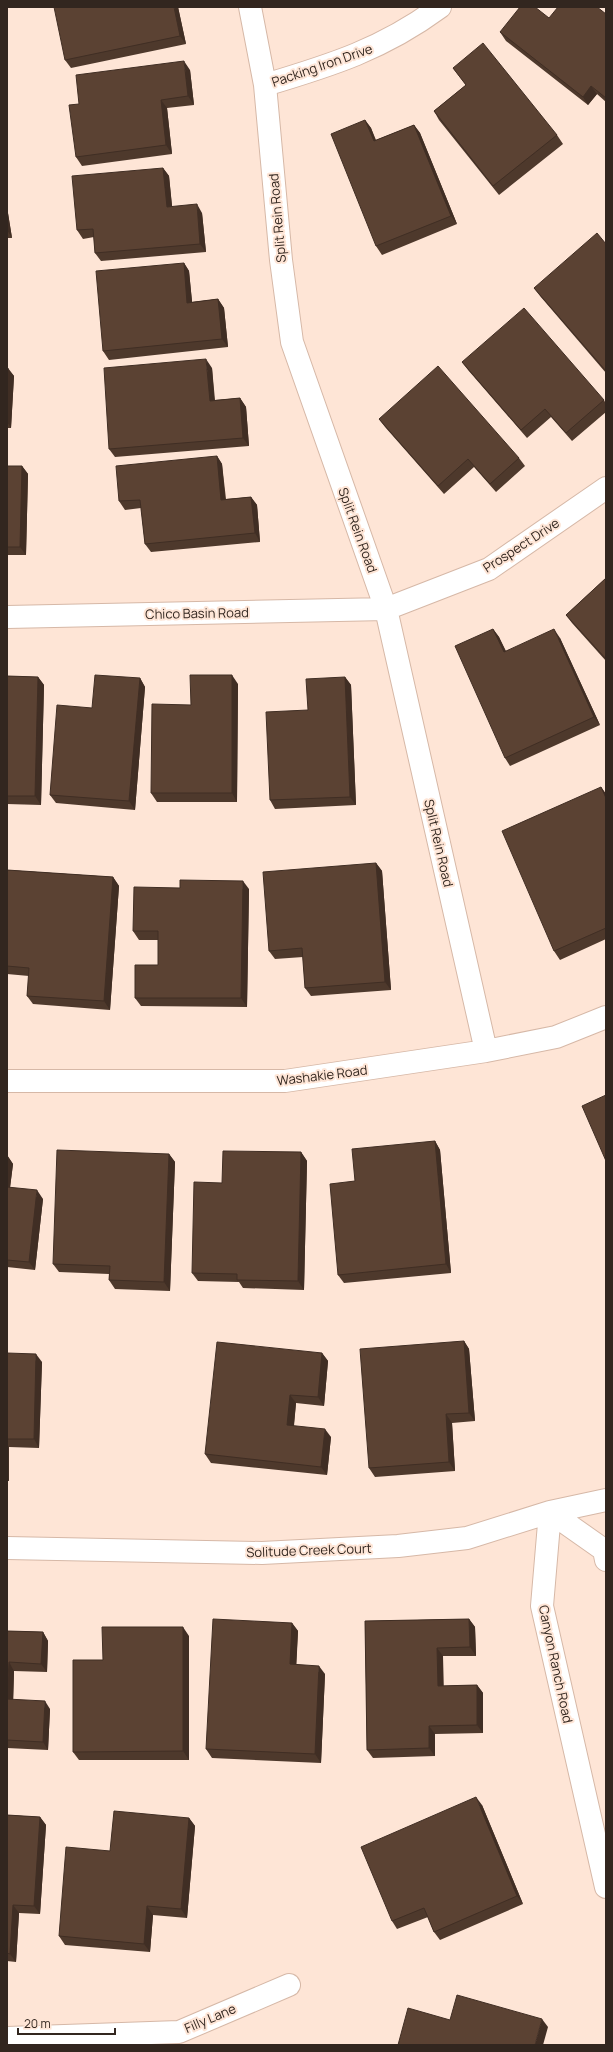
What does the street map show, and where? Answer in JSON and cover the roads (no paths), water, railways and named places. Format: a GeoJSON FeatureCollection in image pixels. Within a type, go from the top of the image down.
{"type":"FeatureCollection","features":[{"type":"Feature","properties":{"kind":"street","name":"Split Rein Road"},"geometry":{"type":"LineString","coordinates":[[250,7],[265,85],[281,260],[292,342],[386,609],[486,1051]]}},
{"type":"Feature","properties":{"kind":"street","name":"Packing Iron Drive"},"geometry":{"type":"LineString","coordinates":[[265,85],[356,56],[418,23],[440,7]]}},
{"type":"Feature","properties":{"kind":"street","name":"Prospect Drive"},"geometry":{"type":"LineString","coordinates":[[386,609],[489,569],[606,488]]}},
{"type":"Feature","properties":{"kind":"street","name":"Chico Basin Road"},"geometry":{"type":"LineString","coordinates":[[7,617],[386,609]]}},
{"type":"Feature","properties":{"kind":"street","name":"Washakie Road"},"geometry":{"type":"LineString","coordinates":[[7,1082],[285,1081],[486,1051],[556,1037],[606,1017]]}},
{"type":"Feature","properties":{"kind":"street","name":"Solitude Creek Court"},"geometry":{"type":"LineString","coordinates":[[7,1548],[262,1554],[398,1546],[467,1538],[550,1512],[606,1500]]}},
{"type":"Feature","properties":{"kind":"street"},"geometry":{"type":"LineString","coordinates":[[550,1512],[604,1550],[606,1560]]}},
{"type":"Feature","properties":{"kind":"street","name":"Canyon Ranch Road"},"geometry":{"type":"LineString","coordinates":[[550,1512],[542,1606],[606,1887]]}},
{"type":"Feature","properties":{"kind":"street","name":"Filly Lane"},"geometry":{"type":"LineString","coordinates":[[7,2038],[179,2032],[289,1985]]}}]}
